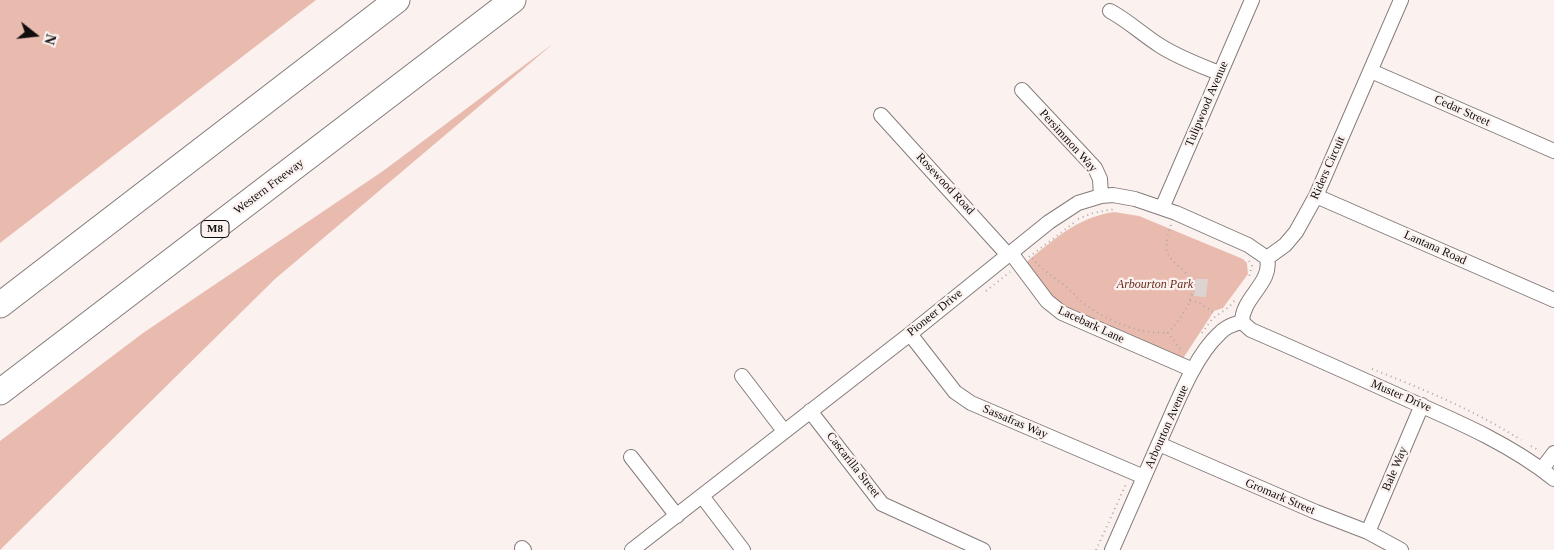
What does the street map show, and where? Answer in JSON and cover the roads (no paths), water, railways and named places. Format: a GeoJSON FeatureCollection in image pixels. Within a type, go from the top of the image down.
{"type":"FeatureCollection","features":[{"type":"Feature","properties":{"kind":"highway"},"geometry":{"type":"LineString","coordinates":[[367,24],[394,0]]}},
{"type":"Feature","properties":{"kind":"highway"},"geometry":{"type":"LineString","coordinates":[[0,305],[398,0]]}},
{"type":"Feature","properties":{"kind":"highway","name":"Western Freeway"},"geometry":{"type":"LineString","coordinates":[[0,392],[513,0]]}},
{"type":"Feature","properties":{"kind":"highway"},"geometry":{"type":"LineString","coordinates":[[429,64],[519,0]]}},
{"type":"Feature","properties":{"kind":"street","name":"Tulipwood Avenue"},"geometry":{"type":"LineString","coordinates":[[1162,208],[1252,0]]}},
{"type":"Feature","properties":{"kind":"street","name":"Riders Circuit"},"geometry":{"type":"LineString","coordinates":[[1267,258],[1286,246],[1316,196],[1401,0]]}},
{"type":"Feature","properties":{"kind":"street"},"geometry":{"type":"LineString","coordinates":[[1110,11],[1160,46],[1220,73]]}},
{"type":"Feature","properties":{"kind":"street","name":"Cedar Street"},"geometry":{"type":"LineString","coordinates":[[1371,71],[1554,151]]}},
{"type":"Feature","properties":{"kind":"street","name":"Persimmon Way"},"geometry":{"type":"LineString","coordinates":[[1022,90],[1096,168],[1100,178],[1101,196]]}},
{"type":"Feature","properties":{"kind":"street","name":"Rosewood Road"},"geometry":{"type":"LineString","coordinates":[[882,115],[1009,254]]}},
{"type":"Feature","properties":{"kind":"street","name":"Pioneer Drive"},"geometry":{"type":"LineString","coordinates":[[632,550],[910,334],[1009,254],[1078,203],[1101,196],[1123,196],[1149,203],[1248,245],[1267,258]]}},
{"type":"Feature","properties":{"kind":"street","name":"Lantana Road"},"geometry":{"type":"LineString","coordinates":[[1316,196],[1554,300]]}},
{"type":"Feature","properties":{"kind":"street","name":"Lacebark Lane"},"geometry":{"type":"LineString","coordinates":[[1009,254],[1024,260],[1048,301],[1062,313],[1193,370]]}},
{"type":"Feature","properties":{"kind":"street"},"geometry":{"type":"LineString","coordinates":[[1242,322],[1241,301],[1264,279],[1269,265],[1267,258]]}},
{"type":"Feature","properties":{"kind":"street","name":"Arbourton Avenue"},"geometry":{"type":"LineString","coordinates":[[1112,550],[1158,444],[1193,370],[1213,339],[1235,324],[1242,322]]}},
{"type":"Feature","properties":{"kind":"street","name":"Muster Drive"},"geometry":{"type":"LineString","coordinates":[[1242,322],[1251,330],[1548,461],[1554,479]]}},
{"type":"Feature","properties":{"kind":"street","name":"Sassafras Way"},"geometry":{"type":"LineString","coordinates":[[910,334],[955,392],[971,404],[1144,477]]}},
{"type":"Feature","properties":{"kind":"street"},"geometry":{"type":"LineString","coordinates":[[742,376],[784,431]]}},
{"type":"Feature","properties":{"kind":"street","name":"Bale Way"},"geometry":{"type":"LineString","coordinates":[[1368,532],[1422,406]]}},
{"type":"Feature","properties":{"kind":"street","name":"Cascarilla Street"},"geometry":{"type":"LineString","coordinates":[[810,411],[882,504],[965,547],[983,550]]}},
{"type":"Feature","properties":{"kind":"street","name":"Gromark Street"},"geometry":{"type":"LineString","coordinates":[[1158,444],[1316,512],[1368,532],[1401,550]]}},
{"type":"Feature","properties":{"kind":"street"},"geometry":{"type":"LineString","coordinates":[[631,457],[677,516]]}},
{"type":"Feature","properties":{"kind":"street"},"geometry":{"type":"LineString","coordinates":[[702,496],[743,550]]}},
{"type":"Feature","properties":{"kind":"park label","name":"Arbourton Park"},"geometry":{"type":"Point","coordinates":[1155,285]}}]}
